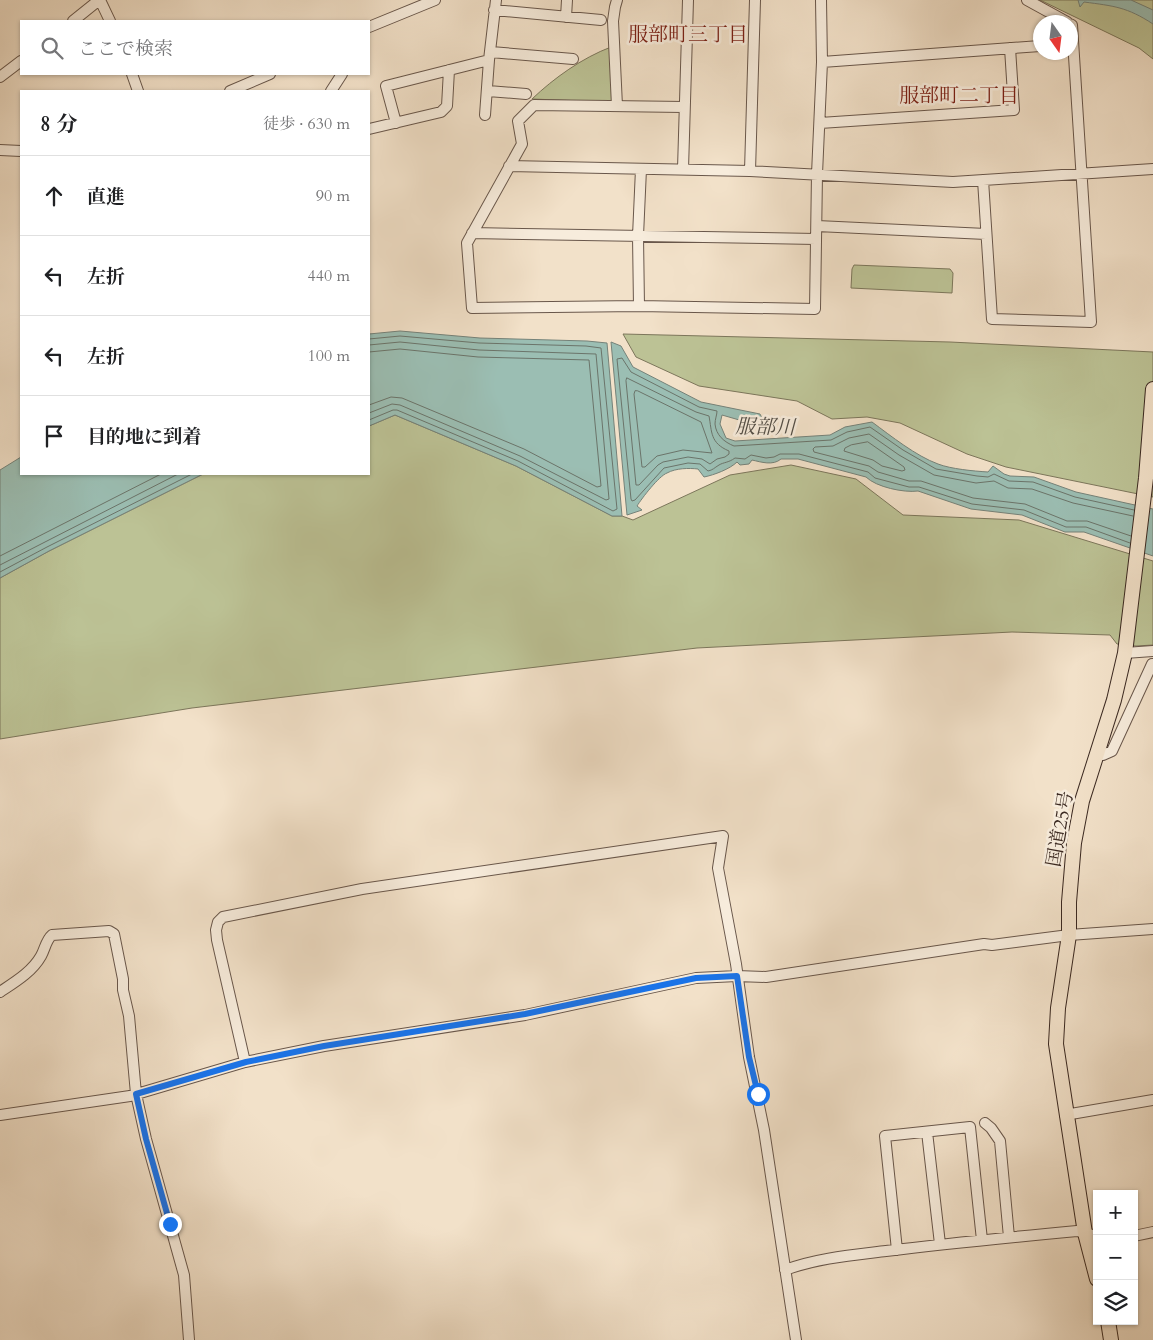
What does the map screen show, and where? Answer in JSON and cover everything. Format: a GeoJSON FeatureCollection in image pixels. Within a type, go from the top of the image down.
{"type":"FeatureCollection","features":[{"type":"Feature","properties":{"kind":"highway","name":"国道25号"},"geometry":{"type":"LineString","coordinates":[[1093,1249],[1065,1115],[1056,1044],[1058,1008],[1069,935],[1069,902],[1074,843],[1082,801],[1114,700],[1125,652],[1146,478],[1153,389]]}},
{"type":"Feature","properties":{"kind":"highway"},"geometry":{"type":"LineString","coordinates":[[1109,1325],[1111,1340]]}},
{"type":"Feature","properties":{"kind":"street"},"geometry":{"type":"LineString","coordinates":[[74,20],[100,0],[110,20]]}},
{"type":"Feature","properties":{"kind":"street"},"geometry":{"type":"LineString","coordinates":[[370,27],[435,0]]}},
{"type":"Feature","properties":{"kind":"street"},"geometry":{"type":"LineString","coordinates":[[566,17],[568,0]]}},
{"type":"Feature","properties":{"kind":"street"},"geometry":{"type":"LineString","coordinates":[[617,0],[613,21],[617,106]]}},
{"type":"Feature","properties":{"kind":"street"},"geometry":{"type":"LineString","coordinates":[[683,169],[688,0]]}},
{"type":"Feature","properties":{"kind":"street"},"geometry":{"type":"LineString","coordinates":[[750,171],[755,0]]}},
{"type":"Feature","properties":{"kind":"street"},"geometry":{"type":"LineString","coordinates":[[684,107],[534,105],[518,121],[522,144],[467,243],[472,308],[639,306],[815,309],[822,0]]}},
{"type":"Feature","properties":{"kind":"street"},"geometry":{"type":"LineString","coordinates":[[1027,0],[1054,15]]}},
{"type":"Feature","properties":{"kind":"street"},"geometry":{"type":"LineString","coordinates":[[485,115],[495,5],[566,17],[601,20]]}},
{"type":"Feature","properties":{"kind":"street"},"geometry":{"type":"LineString","coordinates":[[822,62],[1033,46]]}},
{"type":"Feature","properties":{"kind":"street"},"geometry":{"type":"LineString","coordinates":[[820,123],[1014,110],[1010,48]]}},
{"type":"Feature","properties":{"kind":"street"},"geometry":{"type":"LineString","coordinates":[[396,123],[386,86],[450,70],[490,56],[573,59]]}},
{"type":"Feature","properties":{"kind":"street"},"geometry":{"type":"LineString","coordinates":[[983,180],[992,320],[1090,322],[1072,60]]}},
{"type":"Feature","properties":{"kind":"street"},"geometry":{"type":"LineString","coordinates":[[0,77],[20,62]]}},
{"type":"Feature","properties":{"kind":"street"},"geometry":{"type":"LineString","coordinates":[[370,129],[441,112],[447,106],[450,70]]}},
{"type":"Feature","properties":{"kind":"street"},"geometry":{"type":"LineString","coordinates":[[132,75],[138,90]]}},
{"type":"Feature","properties":{"kind":"street"},"geometry":{"type":"LineString","coordinates":[[235,90],[268,75]]}},
{"type":"Feature","properties":{"kind":"street"},"geometry":{"type":"LineString","coordinates":[[332,90],[341,75]]}},
{"type":"Feature","properties":{"kind":"street"},"geometry":{"type":"LineString","coordinates":[[488,92],[526,94]]}},
{"type":"Feature","properties":{"kind":"street"},"geometry":{"type":"LineString","coordinates":[[0,150],[20,151]]}},
{"type":"Feature","properties":{"kind":"street"},"geometry":{"type":"LineString","coordinates":[[509,166],[750,171],[953,182],[1153,170]]}},
{"type":"Feature","properties":{"kind":"street"},"geometry":{"type":"LineString","coordinates":[[639,306],[638,236],[641,169]]}},
{"type":"Feature","properties":{"kind":"street"},"geometry":{"type":"LineString","coordinates":[[817,226],[986,234]]}},
{"type":"Feature","properties":{"kind":"street"},"geometry":{"type":"LineString","coordinates":[[472,233],[816,239]]}},
{"type":"Feature","properties":{"kind":"street"},"geometry":{"type":"LineString","coordinates":[[1125,652],[1153,651]]}},
{"type":"Feature","properties":{"kind":"street"},"geometry":{"type":"LineString","coordinates":[[1096,754],[1103,755],[1112,751],[1152,664]]}},
{"type":"Feature","properties":{"kind":"street"},"geometry":{"type":"LineString","coordinates":[[246,1062],[217,940],[216,930],[218,922],[223,918],[362,889],[723,836],[718,868],[749,1057],[764,1130],[796,1340]]}},
{"type":"Feature","properties":{"kind":"street"},"geometry":{"type":"LineString","coordinates":[[0,1114],[136,1094],[246,1062],[324,1046],[525,1014],[696,978],[766,977],[984,944],[992,945],[1069,935],[1153,929]]}},
{"type":"Feature","properties":{"kind":"street"},"geometry":{"type":"LineString","coordinates":[[0,992],[28,972],[41,956],[49,937],[52,935],[113,932],[123,979],[136,1094],[146,1139],[184,1275],[190,1340]]}},
{"type":"Feature","properties":{"kind":"street"},"geometry":{"type":"LineString","coordinates":[[1065,1115],[1153,1100]]}},
{"type":"Feature","properties":{"kind":"street"},"geometry":{"type":"LineString","coordinates":[[985,1123],[1000,1141],[1009,1237]]}},
{"type":"Feature","properties":{"kind":"street"},"geometry":{"type":"LineString","coordinates":[[896,1250],[885,1136],[970,1127],[982,1240]]}},
{"type":"Feature","properties":{"kind":"street"},"geometry":{"type":"LineString","coordinates":[[927,1132],[940,1244]]}},
{"type":"Feature","properties":{"kind":"street"},"geometry":{"type":"LineString","coordinates":[[785,1270],[797,1265],[837,1257],[940,1244],[1077,1231],[1091,1234]]}},
{"type":"Feature","properties":{"kind":"street"},"geometry":{"type":"LineString","coordinates":[[1138,1235],[1153,1232]]}},
{"type":"Feature","properties":{"kind":"green space"},"geometry":{"type":"Polygon","coordinates":[[[1040,0],[1153,0],[1153,59],[1139,48],[1078,18],[1078,15],[1071,15],[1040,0]]]}},
{"type":"Feature","properties":{"kind":"green space"},"geometry":{"type":"Polygon","coordinates":[[[611,47],[613,98],[610,102],[532,99],[569,69],[611,47]]]}},
{"type":"Feature","properties":{"kind":"green space"},"geometry":{"type":"Polygon","coordinates":[[[854,265],[950,269],[953,273],[952,293],[851,288],[854,265]]]}},
{"type":"Feature","properties":{"kind":"green space"},"geometry":{"type":"Polygon","coordinates":[[[623,334],[950,342],[1153,352],[1153,497],[1006,467],[967,454],[900,423],[867,417],[832,419],[797,401],[699,386],[636,357],[623,334]]]}},
{"type":"Feature","properties":{"kind":"green space"},"geometry":{"type":"Polygon","coordinates":[[[395,415],[516,466],[612,516],[622,516],[633,520],[730,475],[791,465],[856,479],[903,515],[1019,520],[1153,561],[1153,645],[1117,644],[1110,635],[1012,632],[697,648],[192,708],[0,739],[0,578],[49,551],[201,475],[370,475],[370,426],[395,415]]]}},
{"type":"Feature","properties":{"kind":"water"},"geometry":{"type":"Polygon","coordinates":[[[1078,0],[1131,0],[1153,10],[1153,24],[1135,14],[1112,6],[1084,2],[1080,7],[1078,0]]]}},
{"type":"Feature","properties":{"kind":"water"},"geometry":{"type":"Polygon","coordinates":[[[400,331],[480,338],[607,343],[622,516],[612,516],[516,466],[395,415],[370,426],[370,334],[400,331]]]}},
{"type":"Feature","properties":{"kind":"water","name":"服部川"},"geometry":{"type":"Polygon","coordinates":[[[611,342],[621,346],[633,367],[701,402],[760,414],[767,428],[722,415],[720,424],[726,438],[735,441],[830,435],[845,427],[872,422],[912,451],[943,466],[988,472],[993,466],[1010,476],[1034,477],[1076,492],[1153,509],[1153,556],[1084,532],[1065,532],[1022,515],[971,509],[918,491],[890,488],[876,484],[866,477],[798,459],[781,459],[771,463],[752,460],[749,464],[740,465],[737,462],[722,471],[704,477],[698,469],[674,470],[660,478],[643,498],[637,506],[642,510],[627,515],[611,342]]]}},
{"type":"Feature","properties":{"kind":"water"},"geometry":{"type":"Polygon","coordinates":[[[20,458],[20,475],[201,475],[49,551],[0,578],[0,470],[20,458]]]}},
{"type":"Feature","properties":{"kind":"district","name":"服部町三丁目"},"geometry":{"type":"Point","coordinates":[688,34]}},
{"type":"Feature","properties":{"kind":"district","name":"服部町二丁目"},"geometry":{"type":"Point","coordinates":[959,95]}},
{"type":"Feature","properties":{"kind":"route"},"geometry":{"type":"LineString","coordinates":[[170,1224],[146,1139],[136,1094],[246,1062],[324,1046],[525,1014],[696,978],[737,976],[749,1057],[758,1094]]}}]}
